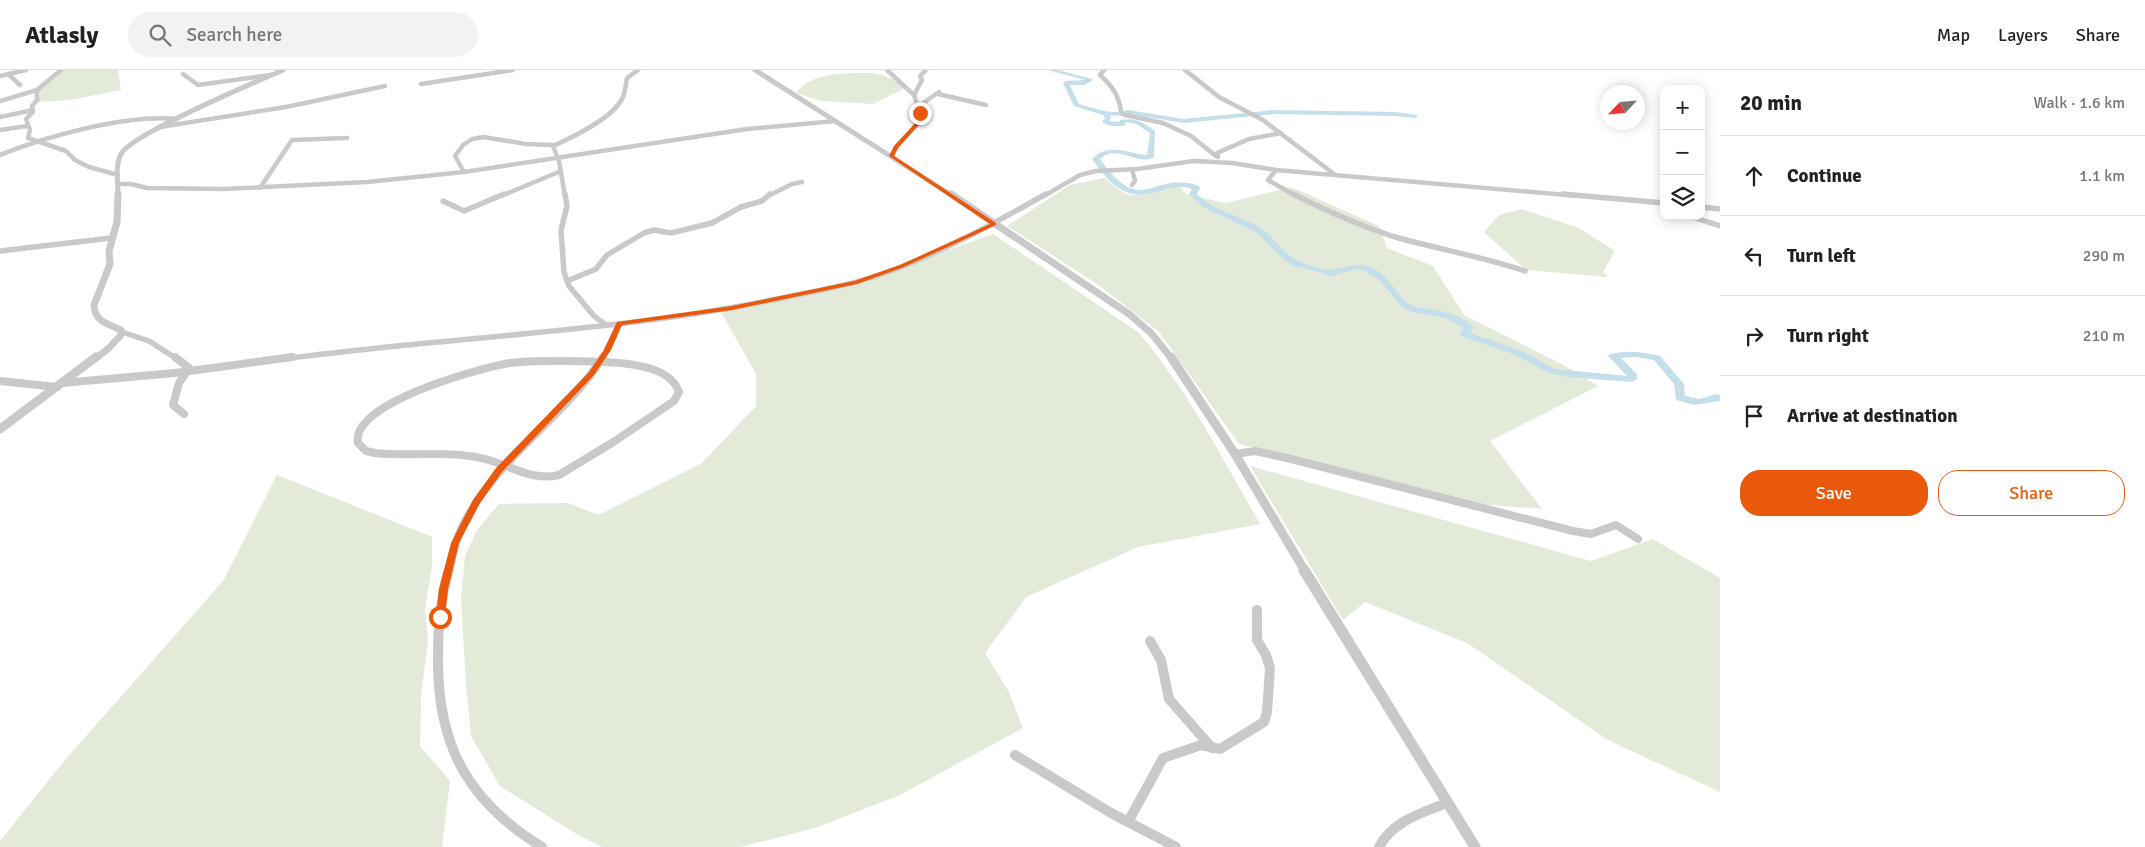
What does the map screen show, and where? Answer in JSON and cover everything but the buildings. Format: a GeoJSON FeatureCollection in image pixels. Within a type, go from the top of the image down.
{"type":"FeatureCollection","features":[{"type":"Feature","properties":{"kind":"street"},"geometry":{"type":"LineString","coordinates":[[0,76],[26,70]]}},
{"type":"Feature","properties":{"kind":"street"},"geometry":{"type":"LineString","coordinates":[[0,101],[37,90],[61,70]]}},
{"type":"Feature","properties":{"kind":"street"},"geometry":{"type":"LineString","coordinates":[[188,371],[189,368],[164,348],[143,337],[122,332],[97,318],[94,308],[96,297],[104,283],[110,264],[108,251],[117,222],[120,156],[124,150],[142,136],[283,70]]}},
{"type":"Feature","properties":{"kind":"street"},"geometry":{"type":"LineString","coordinates":[[421,84],[513,70]]}},
{"type":"Feature","properties":{"kind":"street"},"geometry":{"type":"LineString","coordinates":[[629,70],[637,71]]}},
{"type":"Feature","properties":{"kind":"street"},"geometry":{"type":"LineString","coordinates":[[755,70],[892,156],[1130,314],[1151,333],[1170,356],[1235,454],[1475,847]]}},
{"type":"Feature","properties":{"kind":"street"},"geometry":{"type":"LineString","coordinates":[[887,70],[914,94],[922,119],[896,147],[892,156]]}},
{"type":"Feature","properties":{"kind":"street"},"geometry":{"type":"LineString","coordinates":[[914,94],[921,86],[922,80],[920,76],[926,70]]}},
{"type":"Feature","properties":{"kind":"street"},"geometry":{"type":"LineString","coordinates":[[1104,70],[1100,75],[1112,86],[1120,101],[1121,112],[1125,115],[1163,123],[1190,136],[1216,156],[1232,163]]}},
{"type":"Feature","properties":{"kind":"street"},"geometry":{"type":"LineString","coordinates":[[1184,70],[1219,97],[1255,114],[1336,175]]}},
{"type":"Feature","properties":{"kind":"street"},"geometry":{"type":"LineString","coordinates":[[464,172],[455,156],[463,145],[472,139],[490,138],[526,144],[554,145],[585,131],[616,107],[623,97],[627,78],[637,71]]}},
{"type":"Feature","properties":{"kind":"street"},"geometry":{"type":"LineString","coordinates":[[8,74],[20,85]]}},
{"type":"Feature","properties":{"kind":"street"},"geometry":{"type":"LineString","coordinates":[[183,74],[198,85],[273,75]]}},
{"type":"Feature","properties":{"kind":"street"},"geometry":{"type":"LineString","coordinates":[[160,127],[291,106],[385,86]]}},
{"type":"Feature","properties":{"kind":"street"},"geometry":{"type":"LineString","coordinates":[[1,155],[28,138],[30,130],[26,119],[37,100],[37,90]]}},
{"type":"Feature","properties":{"kind":"street"},"geometry":{"type":"LineString","coordinates":[[919,106],[939,92],[986,105]]}},
{"type":"Feature","properties":{"kind":"street"},"geometry":{"type":"LineString","coordinates":[[0,117],[32,110]]}},
{"type":"Feature","properties":{"kind":"street"},"geometry":{"type":"LineString","coordinates":[[1,155],[39,141],[141,118],[161,117],[176,119]]}},
{"type":"Feature","properties":{"kind":"street"},"geometry":{"type":"LineString","coordinates":[[118,184],[202,189],[367,182],[464,172],[747,129],[836,121]]}},
{"type":"Feature","properties":{"kind":"street"},"geometry":{"type":"LineString","coordinates":[[0,130],[27,126]]}},
{"type":"Feature","properties":{"kind":"street"},"geometry":{"type":"LineString","coordinates":[[1216,156],[1222,150],[1249,139],[1281,133]]}},
{"type":"Feature","properties":{"kind":"street"},"geometry":{"type":"LineString","coordinates":[[28,138],[66,151],[70,158],[101,173],[118,175]]}},
{"type":"Feature","properties":{"kind":"street"},"geometry":{"type":"LineString","coordinates":[[260,188],[265,183],[278,156],[292,140],[347,138]]}},
{"type":"Feature","properties":{"kind":"street"},"geometry":{"type":"LineString","coordinates":[[554,145],[567,206],[561,230],[564,272],[567,281],[585,305],[606,325]]}},
{"type":"Feature","properties":{"kind":"street"},"geometry":{"type":"LineString","coordinates":[[0,381],[60,385],[304,356],[619,324],[732,308],[855,282],[902,266],[994,224],[1050,194],[1075,176],[1096,171],[1132,169],[1194,161],[1232,163],[1276,170],[1660,203]]}},
{"type":"Feature","properties":{"kind":"street"},"geometry":{"type":"LineString","coordinates":[[1132,169],[1135,181],[1132,185]]}},
{"type":"Feature","properties":{"kind":"street"},"geometry":{"type":"LineString","coordinates":[[1276,170],[1268,180],[1274,185],[1331,213],[1392,236],[1490,258],[1525,270]]}},
{"type":"Feature","properties":{"kind":"street"},"geometry":{"type":"LineString","coordinates":[[443,201],[464,211],[561,171]]}},
{"type":"Feature","properties":{"kind":"street"},"geometry":{"type":"LineString","coordinates":[[567,281],[596,269],[607,255],[644,233],[654,230],[671,233],[712,223],[742,207],[762,201],[770,194],[792,184],[802,182]]}},
{"type":"Feature","properties":{"kind":"street"},"geometry":{"type":"LineString","coordinates":[[1642,201],[1660,207]]}},
{"type":"Feature","properties":{"kind":"street"},"geometry":{"type":"LineString","coordinates":[[1705,207],[1720,209]]}},
{"type":"Feature","properties":{"kind":"street"},"geometry":{"type":"LineString","coordinates":[[1701,220],[1720,226]]}},
{"type":"Feature","properties":{"kind":"street"},"geometry":{"type":"LineString","coordinates":[[0,251],[111,238]]}},
{"type":"Feature","properties":{"kind":"street"},"geometry":{"type":"LineString","coordinates":[[542,847],[504,821],[487,803],[463,769],[451,747],[439,705],[438,638],[444,589],[455,543],[476,502],[503,466],[577,390],[599,363],[615,336],[619,324]]}},
{"type":"Feature","properties":{"kind":"street"},"geometry":{"type":"LineString","coordinates":[[0,429],[118,340],[122,332]]}},
{"type":"Feature","properties":{"kind":"street"},"geometry":{"type":"LineString","coordinates":[[571,361],[599,363],[654,369],[666,376],[678,389],[677,398],[615,441],[555,476],[544,477],[495,462],[449,455],[368,452],[363,450],[358,444],[358,433],[375,414],[402,396],[435,383],[500,365],[519,362],[571,361]]}},
{"type":"Feature","properties":{"kind":"street"},"geometry":{"type":"LineString","coordinates":[[184,414],[173,405],[179,383],[188,371]]}},
{"type":"Feature","properties":{"kind":"street"},"geometry":{"type":"LineString","coordinates":[[1235,454],[1255,451],[1287,458],[1572,531],[1591,534],[1616,525],[1638,540]]}},
{"type":"Feature","properties":{"kind":"street"},"geometry":{"type":"LineString","coordinates":[[1128,822],[1163,758],[1201,746],[1223,748],[1240,735],[1264,722],[1270,668],[1266,655],[1257,640],[1257,610]]}},
{"type":"Feature","properties":{"kind":"street"},"geometry":{"type":"LineString","coordinates":[[1150,641],[1161,660],[1169,698],[1180,714],[1212,748]]}},
{"type":"Feature","properties":{"kind":"street"},"geometry":{"type":"LineString","coordinates":[[1015,755],[1053,780],[1176,847]]}},
{"type":"Feature","properties":{"kind":"street"},"geometry":{"type":"LineString","coordinates":[[1380,847],[1387,833],[1402,823],[1447,803]]}},
{"type":"Feature","properties":{"kind":"green space"},"geometry":{"type":"Polygon","coordinates":[[[65,70],[118,70],[121,90],[70,100],[38,102],[39,90],[59,72],[65,70]]]}},
{"type":"Feature","properties":{"kind":"green space"},"geometry":{"type":"Polygon","coordinates":[[[874,73],[894,79],[905,88],[873,104],[821,101],[796,93],[803,86],[821,77],[874,73]]]}},
{"type":"Feature","properties":{"kind":"green space"},"geometry":{"type":"Polygon","coordinates":[[[1104,178],[1127,194],[1145,194],[1179,186],[1186,194],[1226,203],[1291,187],[1379,226],[1387,248],[1433,266],[1464,315],[1567,367],[1598,386],[1490,441],[1542,509],[1477,504],[1239,444],[1159,332],[1097,284],[1007,226],[1070,185],[1104,178]]]}},
{"type":"Feature","properties":{"kind":"green space"},"geometry":{"type":"Polygon","coordinates":[[[1521,209],[1579,228],[1615,251],[1603,272],[1608,277],[1526,270],[1484,232],[1499,215],[1521,209]]]}},
{"type":"Feature","properties":{"kind":"green space"},"geometry":{"type":"Polygon","coordinates":[[[993,234],[1138,332],[1189,401],[1260,524],[1138,547],[1026,597],[985,653],[1009,692],[1023,728],[898,796],[815,828],[740,847],[602,847],[575,833],[500,786],[471,736],[461,598],[465,556],[477,530],[499,504],[568,503],[599,515],[702,463],[756,406],[756,374],[721,312],[836,290],[993,234]]]}},
{"type":"Feature","properties":{"kind":"green space"},"geometry":{"type":"Polygon","coordinates":[[[1250,466],[1591,561],[1653,539],[1720,578],[1720,792],[1608,740],[1467,643],[1365,602],[1343,620],[1250,466]]]}},
{"type":"Feature","properties":{"kind":"green space"},"geometry":{"type":"Polygon","coordinates":[[[277,475],[432,537],[432,566],[425,610],[428,641],[421,696],[420,746],[450,781],[442,847],[0,847],[0,841],[65,760],[223,581],[277,475]]]}},
{"type":"Feature","properties":{"kind":"waterway"},"geometry":{"type":"LineString","coordinates":[[1051,70],[1090,80],[1084,83],[1066,83],[1076,105],[1106,114],[1108,118],[1105,122],[1110,124],[1123,124],[1122,121],[1131,120],[1153,132],[1150,157],[1114,151],[1101,154],[1096,159],[1108,175],[1119,185],[1131,192],[1145,193],[1180,184],[1196,188],[1193,194],[1199,200],[1259,230],[1289,260],[1323,272],[1337,273],[1353,267],[1368,269],[1382,278],[1406,306],[1454,318],[1469,327],[1464,334],[1519,353],[1552,371],[1632,379],[1632,374],[1613,356],[1636,354],[1657,358],[1679,384],[1680,398],[1689,402],[1720,398]]}},
{"type":"Feature","properties":{"kind":"waterway"},"geometry":{"type":"LineString","coordinates":[[1104,113],[1122,114],[1128,112],[1184,121],[1274,112],[1415,116]]}},
{"type":"Feature","properties":{"kind":"route"},"geometry":{"type":"LineString","coordinates":[[440,617],[444,589],[455,543],[476,502],[499,470],[577,390],[591,373],[608,350],[619,324],[732,308],[855,282],[902,266],[994,224],[892,156],[896,147],[922,119],[920,113]]}}]}
